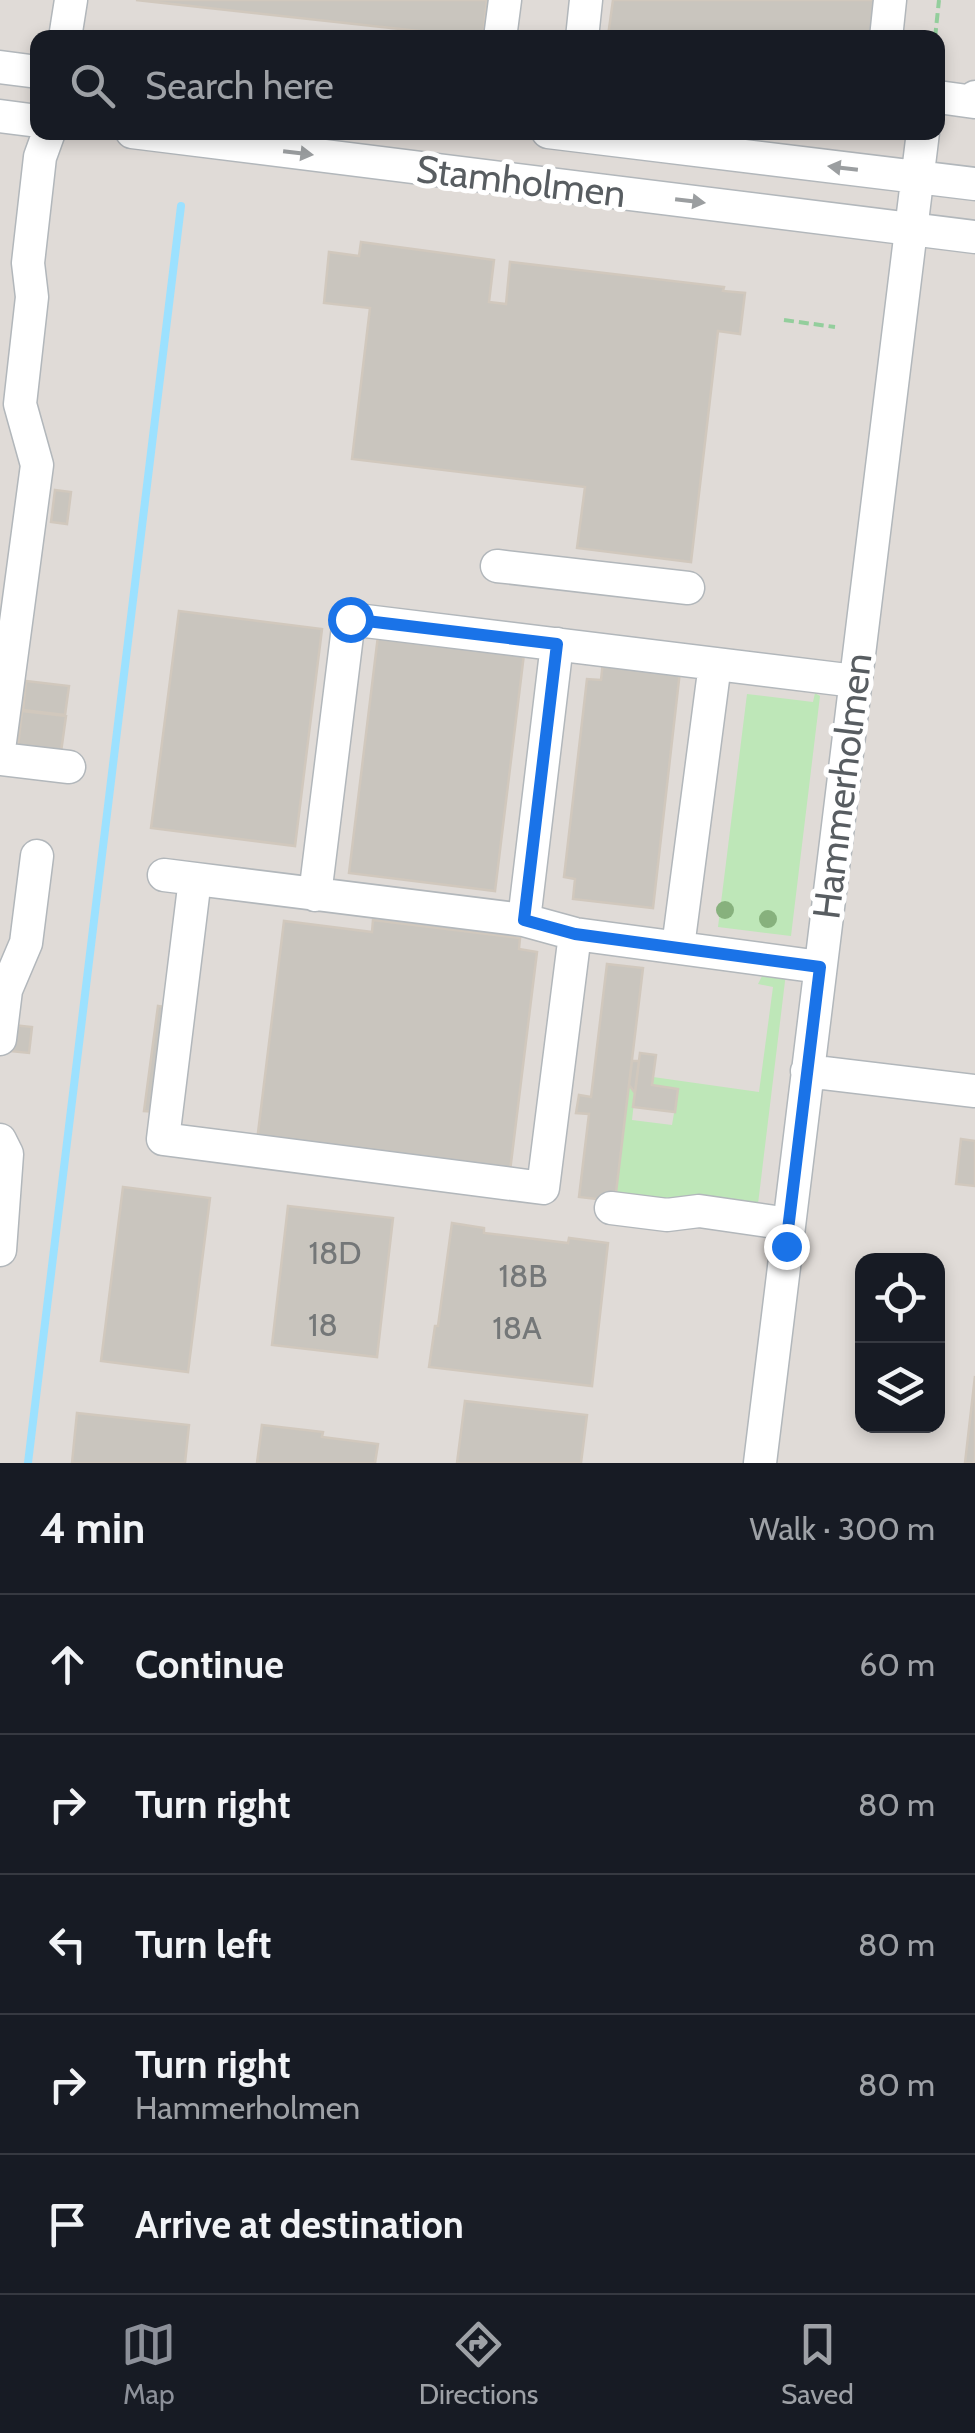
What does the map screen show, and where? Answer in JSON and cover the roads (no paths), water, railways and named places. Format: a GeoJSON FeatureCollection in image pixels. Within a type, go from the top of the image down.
{"type":"FeatureCollection","features":[{"type":"Feature","properties":{"kind":"street"},"geometry":{"type":"LineString","coordinates":[[66,30],[68,0]]}},
{"type":"Feature","properties":{"kind":"street"},"geometry":{"type":"LineString","coordinates":[[501,30],[504,0]]}},
{"type":"Feature","properties":{"kind":"street"},"geometry":{"type":"LineString","coordinates":[[583,30],[586,0]]}},
{"type":"Feature","properties":{"kind":"street"},"geometry":{"type":"LineString","coordinates":[[887,30],[890,0]]}},
{"type":"Feature","properties":{"kind":"street"},"geometry":{"type":"LineString","coordinates":[[0,67],[30,71]]}},
{"type":"Feature","properties":{"kind":"street"},"geometry":{"type":"LineString","coordinates":[[945,98],[974,102],[975,97]]}},
{"type":"Feature","properties":{"kind":"street"},"geometry":{"type":"LineString","coordinates":[[0,116],[30,120]]}},
{"type":"Feature","properties":{"kind":"street"},"geometry":{"type":"LineString","coordinates":[[0,742],[36,465],[10,395],[32,296],[28,263],[40,158],[48,140]]}},
{"type":"Feature","properties":{"kind":"street","name":"Stamholmen"},"geometry":{"type":"LineString","coordinates":[[197,140],[975,237]]}},
{"type":"Feature","properties":{"kind":"street","name":"Stamholmen"},"geometry":{"type":"LineString","coordinates":[[619,140],[975,184]]}},
{"type":"Feature","properties":{"kind":"street"},"geometry":{"type":"LineString","coordinates":[[910,228],[922,140]]}},
{"type":"Feature","properties":{"kind":"street","name":"Hammerholmen"},"geometry":{"type":"LineString","coordinates":[[760,1463],[910,228]]}},
{"type":"Feature","properties":{"kind":"street"},"geometry":{"type":"LineString","coordinates":[[497,566],[688,588]]}},
{"type":"Feature","properties":{"kind":"street"},"geometry":{"type":"LineString","coordinates":[[315,894],[350,619],[855,681]]}},
{"type":"Feature","properties":{"kind":"street"},"geometry":{"type":"LineString","coordinates":[[524,920],[557,644]]}},
{"type":"Feature","properties":{"kind":"street"},"geometry":{"type":"LineString","coordinates":[[678,947],[714,664]]}},
{"type":"Feature","properties":{"kind":"street"},"geometry":{"type":"LineString","coordinates":[[0,758],[69,768]]}},
{"type":"Feature","properties":{"kind":"street"},"geometry":{"type":"LineString","coordinates":[[0,1039],[6,990],[26,943],[36,856]]}},
{"type":"Feature","properties":{"kind":"street"},"geometry":{"type":"LineString","coordinates":[[575,934],[542,1188],[164,1140],[180,877],[524,920],[575,934],[820,967]]}},
{"type":"Feature","properties":{"kind":"street"},"geometry":{"type":"LineString","coordinates":[[807,1071],[975,1091]]}},
{"type":"Feature","properties":{"kind":"street"},"geometry":{"type":"LineString","coordinates":[[0,1140],[7,1154],[0,1250]]}},
{"type":"Feature","properties":{"kind":"street"},"geometry":{"type":"LineString","coordinates":[[611,1208],[667,1215],[699,1211],[788,1224]]}},
{"type":"Feature","properties":{"kind":"waterway"},"geometry":{"type":"LineString","coordinates":[[28,1463],[181,206]]}}]}
